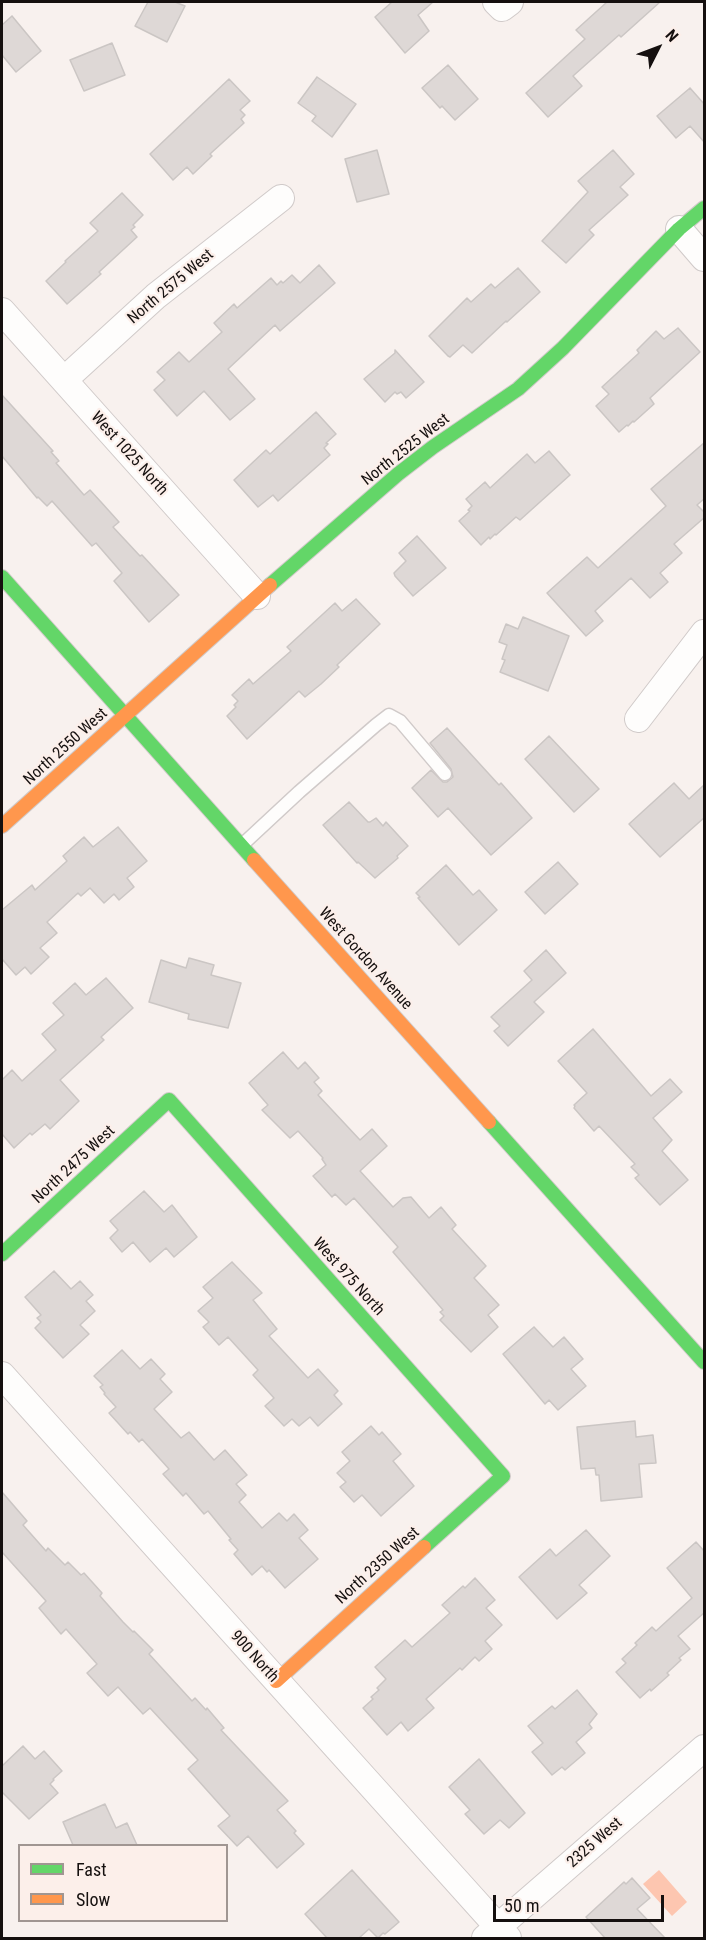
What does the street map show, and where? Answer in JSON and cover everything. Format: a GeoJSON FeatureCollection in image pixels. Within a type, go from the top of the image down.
{"type":"FeatureCollection","features":[{"type":"Feature","properties":{"kind":"street","name":"North 2575 West"},"geometry":{"type":"LineString","coordinates":[[64,380],[156,296],[281,198]]}},
{"type":"Feature","properties":{"kind":"street","name":"North 2525 West"},"geometry":{"type":"LineString","coordinates":[[125,716],[257,596],[398,474],[433,447],[518,389],[563,348],[679,229],[705,208]]}},
{"type":"Feature","properties":{"kind":"street"},"geometry":{"type":"LineString","coordinates":[[679,229],[705,258]]}},
{"type":"Feature","properties":{"kind":"street","name":"West 1025 North"},"geometry":{"type":"LineString","coordinates":[[2,311],[257,596]]}},
{"type":"Feature","properties":{"kind":"street","name":"West Gordon Avenue"},"geometry":{"type":"LineString","coordinates":[[2,577],[705,1362]]}},
{"type":"Feature","properties":{"kind":"street"},"geometry":{"type":"LineString","coordinates":[[638,719],[705,633]]}},
{"type":"Feature","properties":{"kind":"street","name":"North 2550 West"},"geometry":{"type":"LineString","coordinates":[[2,826],[125,716]]}},
{"type":"Feature","properties":{"kind":"street","name":"North 2475 West"},"geometry":{"type":"LineString","coordinates":[[2,1254],[169,1100]]}},
{"type":"Feature","properties":{"kind":"street","name":"West 975 North"},"geometry":{"type":"LineString","coordinates":[[169,1100],[503,1476]]}},
{"type":"Feature","properties":{"kind":"street","name":"900 North"},"geometry":{"type":"LineString","coordinates":[[2,1375],[276,1682],[497,1935]]}},
{"type":"Feature","properties":{"kind":"street","name":"North 2350 West"},"geometry":{"type":"LineString","coordinates":[[276,1682],[503,1476]]}},
{"type":"Feature","properties":{"kind":"street","name":"2325 West"},"geometry":{"type":"LineString","coordinates":[[497,1935],[705,1748]]}},
{"type":"Feature","properties":{"kind":"lane"},"geometry":{"type":"LineString","coordinates":[[241,846],[299,792],[389,716],[400,721],[445,774]]}},
{"type":"Feature","properties":{"kind":"shaded area"},"geometry":{"type":"Polygon","coordinates":[[[659,1870],[687,1902],[672,1916],[643,1884],[659,1870]]]}},
{"type":"Feature","properties":{"kind":"building"},"geometry":{"type":"Polygon","coordinates":[[[148,2],[175,2],[185,6],[167,42],[135,26],[148,2]]]}},
{"type":"Feature","properties":{"kind":"building"},"geometry":{"type":"Polygon","coordinates":[[[392,2],[433,2],[418,15],[429,31],[405,53],[375,17],[392,2]]]}},
{"type":"Feature","properties":{"kind":"building"},"geometry":{"type":"Polygon","coordinates":[[[607,2],[660,2],[573,76],[582,86],[548,117],[526,93],[585,39],[576,30],[607,2]]]}},
{"type":"Feature","properties":{"kind":"building"},"geometry":{"type":"Polygon","coordinates":[[[12,16],[41,51],[16,72],[2,55],[2,25],[12,16]]]}},
{"type":"Feature","properties":{"kind":"building"},"geometry":{"type":"Polygon","coordinates":[[[112,43],[125,75],[84,91],[70,60],[112,43]]]}},
{"type":"Feature","properties":{"kind":"building"},"geometry":{"type":"Polygon","coordinates":[[[448,65],[478,99],[455,120],[442,106],[440,108],[422,88],[448,65]]]}},
{"type":"Feature","properties":{"kind":"building"},"geometry":{"type":"Polygon","coordinates":[[[317,77],[356,104],[332,137],[312,121],[316,116],[298,103],[317,77]]]}},
{"type":"Feature","properties":{"kind":"building"},"geometry":{"type":"Polygon","coordinates":[[[229,79],[250,101],[240,110],[245,115],[241,119],[244,123],[210,154],[212,156],[193,174],[187,167],[173,180],[150,154],[229,79]]]}},
{"type":"Feature","properties":{"kind":"building"},"geometry":{"type":"Polygon","coordinates":[[[690,88],[705,105],[705,143],[690,126],[676,138],[657,116],[690,88]]]}},
{"type":"Feature","properties":{"kind":"building"},"geometry":{"type":"Polygon","coordinates":[[[377,150],[389,194],[357,202],[345,159],[377,150]]]}},
{"type":"Feature","properties":{"kind":"building"},"geometry":{"type":"Polygon","coordinates":[[[613,150],[634,174],[620,187],[628,195],[589,230],[594,235],[566,263],[542,241],[588,192],[578,181],[613,150]]]}},
{"type":"Feature","properties":{"kind":"building"},"geometry":{"type":"Polygon","coordinates":[[[122,193],[143,215],[131,230],[137,237],[99,272],[101,274],[67,304],[46,281],[98,231],[90,223],[122,193]]]}},
{"type":"Feature","properties":{"kind":"building"},"geometry":{"type":"Polygon","coordinates":[[[319,265],[335,283],[280,331],[275,325],[228,369],[255,399],[230,420],[204,391],[177,416],[154,390],[165,380],[157,372],[179,352],[189,362],[222,332],[214,323],[234,304],[237,308],[271,278],[277,285],[292,275],[300,283],[319,265]]]}},
{"type":"Feature","properties":{"kind":"building"},"geometry":{"type":"Polygon","coordinates":[[[518,268],[540,292],[472,353],[463,345],[450,357],[448,356],[429,336],[467,298],[471,302],[491,284],[495,288],[518,268]]]}},
{"type":"Feature","properties":{"kind":"building"},"geometry":{"type":"Polygon","coordinates":[[[678,328],[700,352],[650,398],[654,404],[619,432],[596,406],[609,394],[602,387],[639,353],[637,350],[656,331],[664,339],[678,328]]]}},
{"type":"Feature","properties":{"kind":"building"},"geometry":{"type":"Polygon","coordinates":[[[395,350],[424,382],[406,398],[401,392],[397,394],[395,392],[385,402],[364,379],[395,353],[395,350]]]}},
{"type":"Feature","properties":{"kind":"building"},"geometry":{"type":"Polygon","coordinates":[[[2,395],[53,451],[51,452],[59,461],[56,463],[84,495],[90,490],[119,522],[113,527],[179,595],[149,622],[114,581],[122,573],[96,543],[92,546],[52,501],[47,506],[37,498],[2,456],[2,395]]]}},
{"type":"Feature","properties":{"kind":"building"},"geometry":{"type":"Polygon","coordinates":[[[316,412],[336,434],[324,448],[330,455],[278,501],[273,495],[258,507],[234,480],[266,450],[270,454],[316,412]]]}},
{"type":"Feature","properties":{"kind":"building"},"geometry":{"type":"Polygon","coordinates":[[[705,442],[705,498],[697,505],[705,513],[705,517],[674,544],[682,553],[660,573],[668,582],[650,598],[631,578],[595,611],[603,621],[586,636],[547,593],[587,557],[598,568],[666,506],[651,489],[705,442]]]}},
{"type":"Feature","properties":{"kind":"building"},"geometry":{"type":"Polygon","coordinates":[[[549,451],[570,475],[520,520],[516,517],[481,545],[459,521],[472,506],[466,499],[485,482],[490,488],[527,454],[535,463],[549,451]]]}},
{"type":"Feature","properties":{"kind":"building"},"geometry":{"type":"Polygon","coordinates":[[[417,536],[446,568],[413,596],[394,573],[406,561],[399,553],[417,536]]]}},
{"type":"Feature","properties":{"kind":"building"},"geometry":{"type":"Polygon","coordinates":[[[356,599],[380,624],[337,665],[339,667],[321,684],[305,697],[299,691],[247,739],[227,716],[236,707],[234,705],[238,701],[232,695],[249,679],[253,684],[291,651],[287,647],[335,603],[342,611],[356,599]]]}},
{"type":"Feature","properties":{"kind":"building"},"geometry":{"type":"Polygon","coordinates":[[[523,617],[569,636],[548,691],[500,672],[505,660],[502,659],[507,645],[499,642],[506,624],[518,629],[523,617]]]}},
{"type":"Feature","properties":{"kind":"building"},"geometry":{"type":"Polygon","coordinates":[[[447,728],[532,818],[491,855],[448,808],[438,817],[412,788],[431,770],[443,782],[453,777],[451,769],[430,743],[447,728]]]}},
{"type":"Feature","properties":{"kind":"building"},"geometry":{"type":"Polygon","coordinates":[[[549,736],[599,789],[574,812],[525,759],[549,736]]]}},
{"type":"Feature","properties":{"kind":"building"},"geometry":{"type":"Polygon","coordinates":[[[674,783],[689,799],[705,784],[705,817],[660,857],[629,824],[674,783]]]}},
{"type":"Feature","properties":{"kind":"building"},"geometry":{"type":"Polygon","coordinates":[[[349,802],[368,822],[376,818],[383,826],[386,822],[408,846],[375,878],[357,863],[323,825],[349,802]]]}},
{"type":"Feature","properties":{"kind":"building"},"geometry":{"type":"Polygon","coordinates":[[[118,827],[147,861],[127,878],[134,887],[119,900],[114,894],[104,903],[90,888],[81,896],[78,893],[47,922],[57,933],[40,948],[49,957],[31,974],[25,967],[16,975],[2,959],[2,910],[32,885],[35,890],[67,861],[63,856],[84,837],[93,847],[118,827]]]}},
{"type":"Feature","properties":{"kind":"building"},"geometry":{"type":"Polygon","coordinates":[[[558,862],[578,884],[545,914],[525,892],[558,862]]]}},
{"type":"Feature","properties":{"kind":"building"},"geometry":{"type":"Polygon","coordinates":[[[446,865],[473,895],[479,890],[497,910],[459,945],[416,893],[446,865]]]}},
{"type":"Feature","properties":{"kind":"building"},"geometry":{"type":"Polygon","coordinates":[[[546,950],[566,973],[534,1002],[544,1012],[508,1046],[494,1031],[500,1026],[491,1017],[532,980],[524,971],[546,950]]]}},
{"type":"Feature","properties":{"kind":"building"},"geometry":{"type":"Polygon","coordinates":[[[189,958],[214,965],[211,975],[241,983],[228,1028],[188,1019],[189,1014],[149,1002],[161,960],[186,968],[189,958]]]}},
{"type":"Feature","properties":{"kind":"building"},"geometry":{"type":"Polygon","coordinates":[[[106,978],[133,1008],[101,1037],[104,1040],[60,1080],[79,1101],[50,1129],[45,1124],[32,1135],[30,1133],[14,1148],[2,1134],[2,1080],[12,1070],[22,1081],[56,1050],[42,1034],[64,1015],[53,1003],[75,983],[86,995],[106,978]]]}},
{"type":"Feature","properties":{"kind":"building"},"geometry":{"type":"Polygon","coordinates":[[[593,1029],[651,1096],[670,1079],[682,1092],[653,1118],[672,1140],[662,1151],[688,1180],[660,1205],[635,1178],[639,1175],[631,1167],[635,1164],[599,1126],[594,1131],[574,1108],[574,1105],[587,1093],[558,1061],[593,1029]]]}},
{"type":"Feature","properties":{"kind":"building"},"geometry":{"type":"Polygon","coordinates":[[[283,1052],[298,1069],[305,1062],[319,1078],[314,1082],[322,1091],[318,1095],[360,1140],[372,1129],[387,1146],[360,1171],[393,1207],[403,1198],[411,1197],[429,1218],[441,1207],[456,1225],[452,1229],[486,1266],[474,1278],[499,1305],[488,1315],[498,1327],[471,1352],[440,1320],[444,1316],[440,1312],[443,1310],[393,1252],[398,1247],[354,1198],[346,1205],[335,1194],[332,1197],[313,1176],[326,1165],[323,1158],[298,1131],[290,1138],[262,1110],[268,1105],[249,1083],[283,1052]]]}},
{"type":"Feature","properties":{"kind":"building"},"geometry":{"type":"Polygon","coordinates":[[[144,1191],[164,1212],[172,1205],[197,1237],[174,1257],[166,1248],[150,1262],[133,1242],[122,1252],[110,1238],[118,1230],[110,1221],[144,1191]]]}},
{"type":"Feature","properties":{"kind":"building"},"geometry":{"type":"Polygon","coordinates":[[[232,1262],[262,1293],[253,1300],[277,1329],[269,1336],[308,1378],[318,1369],[338,1391],[334,1395],[342,1404],[318,1426],[310,1417],[299,1426],[292,1419],[284,1426],[265,1406],[274,1398],[253,1375],[258,1370],[228,1337],[219,1345],[203,1327],[209,1322],[198,1311],[213,1298],[203,1287],[232,1262]]]}},
{"type":"Feature","properties":{"kind":"building"},"geometry":{"type":"Polygon","coordinates":[[[54,1271],[71,1289],[80,1281],[93,1295],[86,1301],[95,1311],[80,1325],[89,1334],[63,1358],[35,1328],[41,1322],[37,1318],[41,1315],[25,1297],[54,1271]]]}},
{"type":"Feature","properties":{"kind":"building"},"geometry":{"type":"Polygon","coordinates":[[[534,1327],[553,1347],[564,1337],[583,1359],[571,1369],[586,1386],[558,1410],[549,1400],[545,1404],[503,1354],[534,1327]]]}},
{"type":"Feature","properties":{"kind":"building"},"geometry":{"type":"Polygon","coordinates":[[[122,1350],[140,1369],[151,1359],[165,1374],[160,1379],[172,1392],[154,1409],[181,1438],[189,1432],[214,1460],[225,1450],[247,1475],[236,1484],[246,1495],[239,1502],[262,1528],[279,1513],[287,1521],[294,1514],[308,1530],[299,1538],[318,1559],[285,1588],[269,1570],[267,1572],[262,1566],[252,1575],[234,1554],[238,1550],[229,1540],[231,1539],[208,1511],[204,1514],[186,1493],[183,1496],[163,1474],[169,1469],[142,1439],[139,1442],[130,1432],[128,1434],[109,1413],[116,1407],[104,1394],[100,1387],[103,1385],[94,1376],[122,1350]]]}},
{"type":"Feature","properties":{"kind":"building"},"geometry":{"type":"Polygon","coordinates":[[[635,1421],[636,1437],[653,1435],[656,1463],[639,1464],[642,1497],[601,1501],[599,1475],[596,1475],[595,1468],[581,1469],[577,1427],[635,1421]]]}},
{"type":"Feature","properties":{"kind":"building"},"geometry":{"type":"Polygon","coordinates":[[[371,1426],[379,1435],[382,1432],[401,1454],[393,1461],[414,1486],[381,1516],[362,1495],[354,1502],[340,1487],[346,1482],[337,1473],[350,1461],[342,1452],[371,1426]]]}},
{"type":"Feature","properties":{"kind":"building"},"geometry":{"type":"Polygon","coordinates":[[[2,1492],[27,1521],[23,1525],[46,1551],[48,1548],[65,1565],[68,1562],[81,1575],[84,1573],[102,1593],[100,1596],[123,1622],[153,1650],[149,1654],[192,1701],[195,1698],[206,1710],[207,1708],[224,1728],[221,1730],[288,1801],[277,1810],[296,1831],[294,1833],[304,1844],[277,1868],[248,1836],[237,1846],[218,1826],[230,1816],[188,1769],[198,1760],[150,1708],[143,1714],[118,1687],[108,1696],[87,1673],[97,1664],[66,1629],[61,1634],[39,1608],[46,1601],[2,1552],[2,1492]]]}},
{"type":"Feature","properties":{"kind":"building"},"geometry":{"type":"Polygon","coordinates":[[[586,1530],[610,1556],[579,1585],[587,1593],[557,1619],[519,1577],[550,1549],[556,1556],[586,1530]]]}},
{"type":"Feature","properties":{"kind":"building"},"geometry":{"type":"Polygon","coordinates":[[[696,1542],[705,1552],[705,1612],[678,1636],[690,1649],[679,1658],[681,1660],[667,1673],[669,1675],[640,1698],[616,1672],[626,1663],[622,1659],[637,1645],[635,1643],[652,1627],[656,1631],[692,1598],[667,1568],[696,1542]]]}},
{"type":"Feature","properties":{"kind":"building"},"geometry":{"type":"Polygon","coordinates":[[[475,1578],[495,1600],[486,1608],[502,1625],[485,1641],[492,1649],[479,1661],[475,1657],[462,1670],[460,1668],[426,1699],[434,1708],[408,1731],[401,1722],[387,1735],[363,1708],[373,1699],[371,1697],[386,1679],[375,1667],[405,1640],[412,1647],[450,1613],[442,1605],[475,1578]]]}},
{"type":"Feature","properties":{"kind":"building"},"geometry":{"type":"Polygon","coordinates":[[[577,1690],[597,1714],[589,1724],[592,1728],[576,1742],[585,1753],[565,1770],[562,1767],[552,1775],[532,1752],[543,1743],[528,1726],[552,1706],[555,1709],[577,1690]]]}},
{"type":"Feature","properties":{"kind":"building"},"geometry":{"type":"Polygon","coordinates":[[[23,1746],[35,1759],[44,1751],[62,1771],[50,1784],[58,1793],[29,1819],[2,1792],[2,1766],[23,1746]]]}},
{"type":"Feature","properties":{"kind":"building"},"geometry":{"type":"Polygon","coordinates":[[[479,1759],[525,1813],[509,1828],[500,1820],[484,1834],[465,1814],[470,1810],[449,1787],[479,1759]]]}},
{"type":"Feature","properties":{"kind":"building"},"geometry":{"type":"Polygon","coordinates":[[[105,1804],[116,1828],[127,1823],[137,1844],[73,1844],[63,1822],[105,1804]]]}},
{"type":"Feature","properties":{"kind":"building"},"geometry":{"type":"Polygon","coordinates":[[[352,1870],[399,1922],[378,1938],[369,1929],[359,1938],[327,1938],[305,1914],[352,1870]]]}},
{"type":"Feature","properties":{"kind":"building"},"geometry":{"type":"Polygon","coordinates":[[[632,1878],[650,1898],[637,1909],[665,1938],[605,1938],[586,1917],[624,1882],[626,1884],[632,1878]]]}},
{"type":"Feature","properties":{"kind":"traffic: fast"},"geometry":{"type":"LineString","coordinates":[[270,585],[398,474],[433,447],[518,389],[563,348],[679,229],[704,208]]}},
{"type":"Feature","properties":{"kind":"traffic: fast"},"geometry":{"type":"LineString","coordinates":[[2,577],[254,860]]}},
{"type":"Feature","properties":{"kind":"traffic: fast"},"geometry":{"type":"LineString","coordinates":[[2,1254],[169,1100],[503,1476],[424,1547]]}},
{"type":"Feature","properties":{"kind":"traffic: fast"},"geometry":{"type":"LineString","coordinates":[[489,1122],[704,1362]]}},
{"type":"Feature","properties":{"kind":"traffic: slow"},"geometry":{"type":"LineString","coordinates":[[2,826],[270,585]]}},
{"type":"Feature","properties":{"kind":"traffic: slow"},"geometry":{"type":"LineString","coordinates":[[254,860],[489,1122]]}},
{"type":"Feature","properties":{"kind":"traffic: slow"},"geometry":{"type":"LineString","coordinates":[[276,1681],[424,1547]]}}]}
